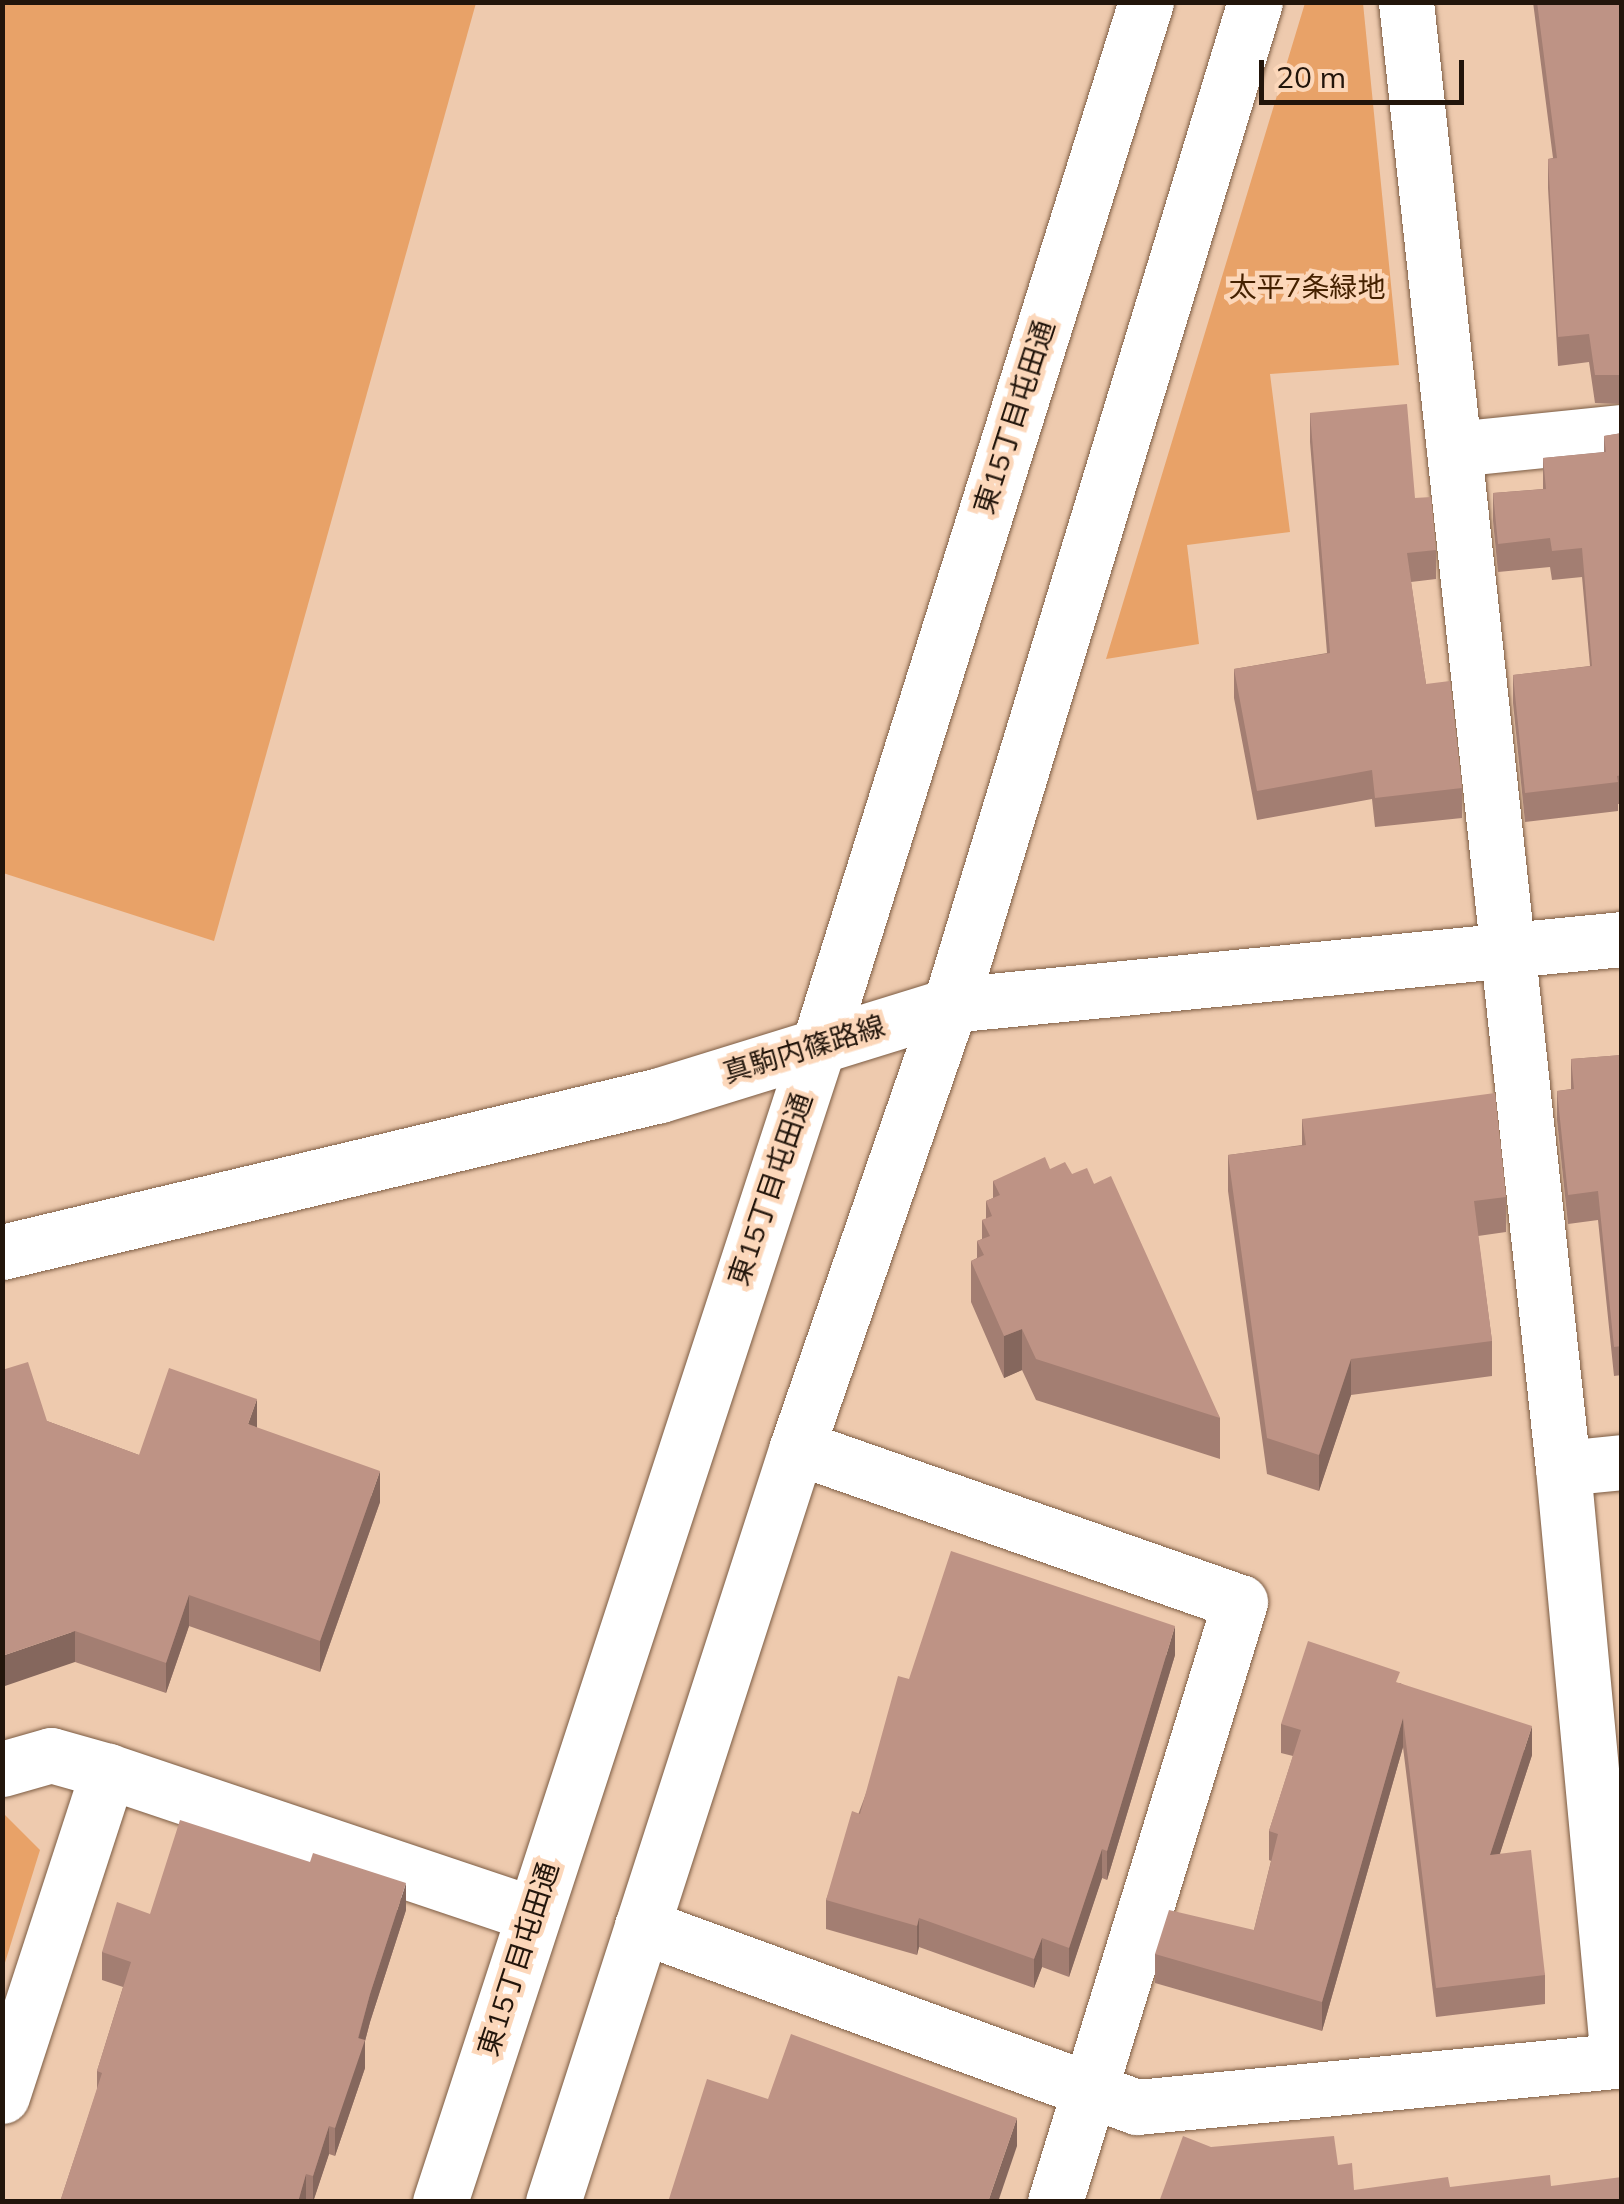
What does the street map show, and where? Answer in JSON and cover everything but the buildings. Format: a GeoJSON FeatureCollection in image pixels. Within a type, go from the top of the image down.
{"type":"FeatureCollection","features":[{"type":"Feature","properties":{"kind":"street","name":"東15丁目屯田通"},"geometry":{"type":"LineString","coordinates":[[440,2202],[820,1041],[1146,2]]}},
{"type":"Feature","properties":{"kind":"street"},"geometry":{"type":"LineString","coordinates":[[553,2202],[797,1447],[950,1006],[1255,2]]}},
{"type":"Feature","properties":{"kind":"street"},"geometry":{"type":"LineString","coordinates":[[642,1926],[1089,2094],[1136,2106],[1620,2060],[1563,1468],[1406,2]]}},
{"type":"Feature","properties":{"kind":"street"},"geometry":{"type":"LineString","coordinates":[[1454,449],[1622,432]]}},
{"type":"Feature","properties":{"kind":"street","name":"真駒内篠路線"},"geometry":{"type":"LineString","coordinates":[[2,1252],[660,1095],[820,1041],[950,1006],[1622,940]]}},
{"type":"Feature","properties":{"kind":"street"},"geometry":{"type":"LineString","coordinates":[[797,1447],[1240,1602],[1054,2202]]}},
{"type":"Feature","properties":{"kind":"street"},"geometry":{"type":"LineString","coordinates":[[1563,1468],[1622,1462]]}},
{"type":"Feature","properties":{"kind":"street"},"geometry":{"type":"LineString","coordinates":[[2,1769],[51,1755],[532,1914]]}},
{"type":"Feature","properties":{"kind":"street"},"geometry":{"type":"LineString","coordinates":[[2,2096],[108,1771]]}},
{"type":"Feature","properties":{"kind":"green space"},"geometry":{"type":"Polygon","coordinates":[[[3,2],[476,3],[214,941],[3,873],[3,2]]]}},
{"type":"Feature","properties":{"kind":"green space","name":"太平7条緑地"},"geometry":{"type":"Polygon","coordinates":[[[1305,3],[1363,3],[1399,365],[1270,374],[1290,532],[1187,545],[1199,644],[1106,659],[1305,3]]]}},
{"type":"Feature","properties":{"kind":"green space"},"geometry":{"type":"Polygon","coordinates":[[[2,1813],[40,1850],[3,1969],[2,1813]]]}}]}
